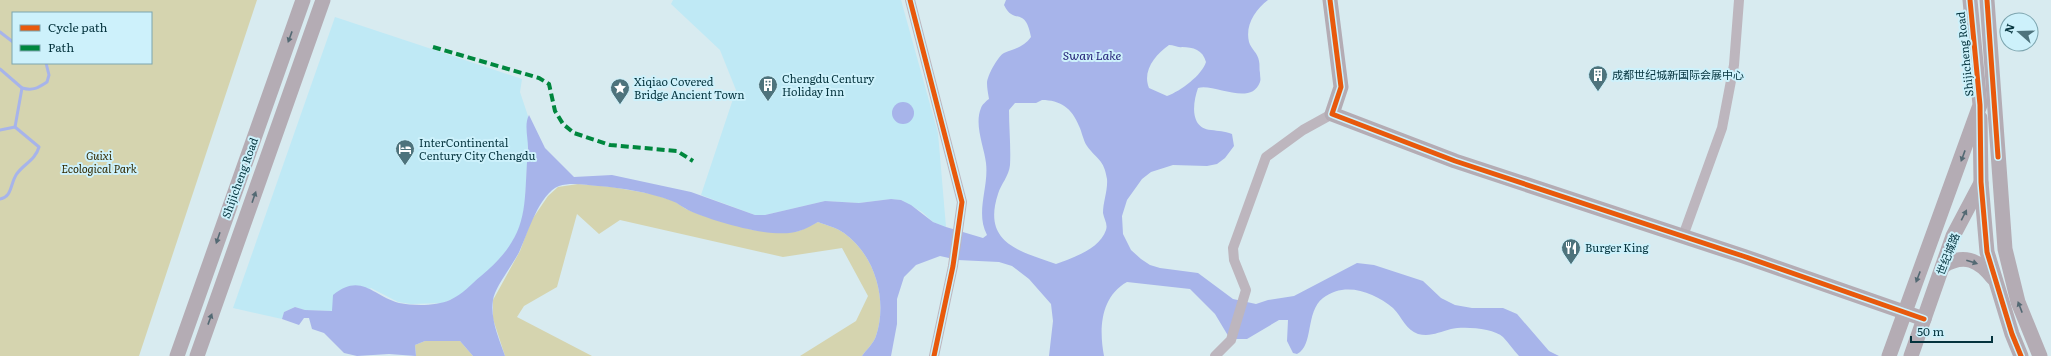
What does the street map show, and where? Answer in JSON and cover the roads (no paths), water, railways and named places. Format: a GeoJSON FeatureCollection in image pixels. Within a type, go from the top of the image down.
{"type":"FeatureCollection","features":[{"type":"Feature","properties":{"kind":"main road","name":"Shijicheng Road"},"geometry":{"type":"LineString","coordinates":[[177,356],[304,0]]}},
{"type":"Feature","properties":{"kind":"main road","name":"Shijicheng Road"},"geometry":{"type":"LineString","coordinates":[[197,356],[323,0]]}},
{"type":"Feature","properties":{"kind":"main road"},"geometry":{"type":"LineString","coordinates":[[1330,0],[1341,87],[1332,114],[1455,161],[1684,236],[1924,319]]}},
{"type":"Feature","properties":{"kind":"main road","name":"Shijicheng Road"},"geometry":{"type":"LineString","coordinates":[[1889,356],[1980,105],[1970,0]]}},
{"type":"Feature","properties":{"kind":"main road"},"geometry":{"type":"LineString","coordinates":[[1987,0],[2005,249],[2018,302],[2040,356]]}},
{"type":"Feature","properties":{"kind":"main road"},"geometry":{"type":"LineString","coordinates":[[1980,105],[1981,182],[1987,252],[2012,334],[2021,356]]}},
{"type":"Feature","properties":{"kind":"main road","name":"世纪城路"},"geometry":{"type":"LineString","coordinates":[[1911,356],[1953,236],[1981,182],[1998,157]]}},
{"type":"Feature","properties":{"kind":"main road"},"geometry":{"type":"LineString","coordinates":[[1943,266],[1952,260],[1961,258],[1970,260],[1986,269],[1996,281]]}},
{"type":"Feature","properties":{"kind":"street"},"geometry":{"type":"LineString","coordinates":[[910,0],[962,202],[953,266],[934,356]]}},
{"type":"Feature","properties":{"kind":"street"},"geometry":{"type":"LineString","coordinates":[[1684,236],[1722,128],[1734,65],[1739,0]]}},
{"type":"Feature","properties":{"kind":"street"},"geometry":{"type":"LineString","coordinates":[[1215,356],[1231,340],[1246,290],[1234,260],[1233,248],[1266,157],[1303,130],[1332,114]]}},
{"type":"Feature","properties":{"kind":"water","name":"Swan Lake"},"geometry":{"type":"Polygon","coordinates":[[[1006,0],[1268,0],[1255,13],[1248,30],[1249,42],[1259,62],[1260,82],[1255,89],[1249,93],[1241,94],[1205,87],[1198,88],[1196,94],[1194,114],[1199,125],[1211,130],[1232,134],[1234,146],[1225,158],[1217,164],[1207,166],[1173,165],[1151,172],[1142,179],[1127,200],[1122,216],[1123,234],[1131,250],[1150,265],[1160,268],[1198,273],[1233,299],[1256,304],[1268,300],[1294,296],[1357,263],[1374,265],[1423,281],[1441,298],[1455,305],[1472,308],[1503,308],[1517,314],[1549,351],[1559,356],[1519,356],[1499,334],[1478,328],[1456,328],[1431,335],[1418,334],[1410,330],[1393,308],[1385,302],[1368,293],[1350,289],[1332,293],[1323,298],[1317,304],[1311,320],[1306,344],[1297,354],[1293,353],[1287,341],[1288,320],[1279,320],[1247,339],[1230,339],[1215,314],[1190,289],[1127,282],[1118,288],[1111,296],[1107,305],[1102,325],[1102,346],[1104,356],[1049,356],[1053,321],[1051,304],[1029,279],[1012,266],[999,262],[958,260],[940,256],[916,265],[904,277],[897,299],[897,324],[891,356],[862,356],[872,344],[876,336],[880,308],[879,293],[876,279],[864,253],[855,242],[841,231],[818,222],[802,230],[788,233],[759,231],[712,219],[654,195],[617,188],[573,184],[559,186],[552,190],[540,205],[517,256],[494,294],[492,307],[494,322],[505,356],[473,356],[460,341],[425,341],[415,345],[416,356],[389,354],[357,356],[344,353],[324,333],[312,329],[309,318],[304,318],[299,325],[282,319],[284,312],[295,307],[305,310],[332,311],[333,295],[343,288],[351,286],[367,288],[390,300],[411,305],[425,305],[445,302],[455,298],[463,292],[497,261],[509,246],[517,232],[522,218],[524,204],[528,148],[526,127],[529,115],[545,148],[574,177],[612,175],[691,192],[755,215],[765,215],[825,201],[859,203],[891,199],[901,200],[911,205],[933,222],[983,238],[987,235],[982,218],[986,182],[986,163],[980,136],[979,115],[982,106],[989,99],[987,80],[996,62],[1004,53],[1022,45],[1031,37],[1026,21],[1012,14],[1004,5],[1006,0]],[[1169,45],[1151,64],[1147,76],[1149,88],[1167,96],[1173,94],[1196,77],[1206,62],[1203,55],[1197,50],[1169,45]],[[1042,100],[1036,103],[1015,103],[1009,110],[1010,165],[1008,173],[998,194],[994,211],[995,224],[1000,234],[1007,242],[1017,249],[1056,264],[1092,248],[1103,237],[1106,230],[1103,213],[1107,179],[1102,163],[1084,141],[1073,114],[1060,103],[1042,100]]]}},
{"type":"Feature","properties":{"kind":"water"},"geometry":{"type":"Polygon","coordinates":[[[903,102],[911,105],[914,113],[911,121],[903,124],[895,121],[892,113],[895,105],[903,102]]]}},
{"type":"Feature","properties":{"kind":"waterway"},"geometry":{"type":"LineString","coordinates":[[0,32],[12,41]]}},
{"type":"Feature","properties":{"kind":"waterway"},"geometry":{"type":"LineString","coordinates":[[22,88],[35,88],[47,82],[49,75],[46,64]]}},
{"type":"Feature","properties":{"kind":"waterway"},"geometry":{"type":"LineString","coordinates":[[0,69],[22,88],[15,127]]}},
{"type":"Feature","properties":{"kind":"waterway"},"geometry":{"type":"LineString","coordinates":[[0,130],[15,127],[39,147],[35,156],[16,175],[7,196],[0,199]]}},
{"type":"Feature","properties":{"kind":"place","name":"成都世纪城新国际会展中心"},"geometry":{"type":"Point","coordinates":[1598,92]}},
{"type":"Feature","properties":{"kind":"place","name":"Chengdu Century Holiday Inn"},"geometry":{"type":"Point","coordinates":[768,102]}},
{"type":"Feature","properties":{"kind":"place","name":"Xiqiao Covered Bridge Ancient Town"},"geometry":{"type":"Point","coordinates":[620,105]}},
{"type":"Feature","properties":{"kind":"place","name":"InterContinental Century City Chengdu"},"geometry":{"type":"Point","coordinates":[405,166]}},
{"type":"Feature","properties":{"kind":"place","name":"Burger King"},"geometry":{"type":"Point","coordinates":[1571,265]}},
{"type":"Feature","properties":{"kind":"park label","name":"Guixi Ecological Park"},"geometry":{"type":"Point","coordinates":[99,162]}}]}
